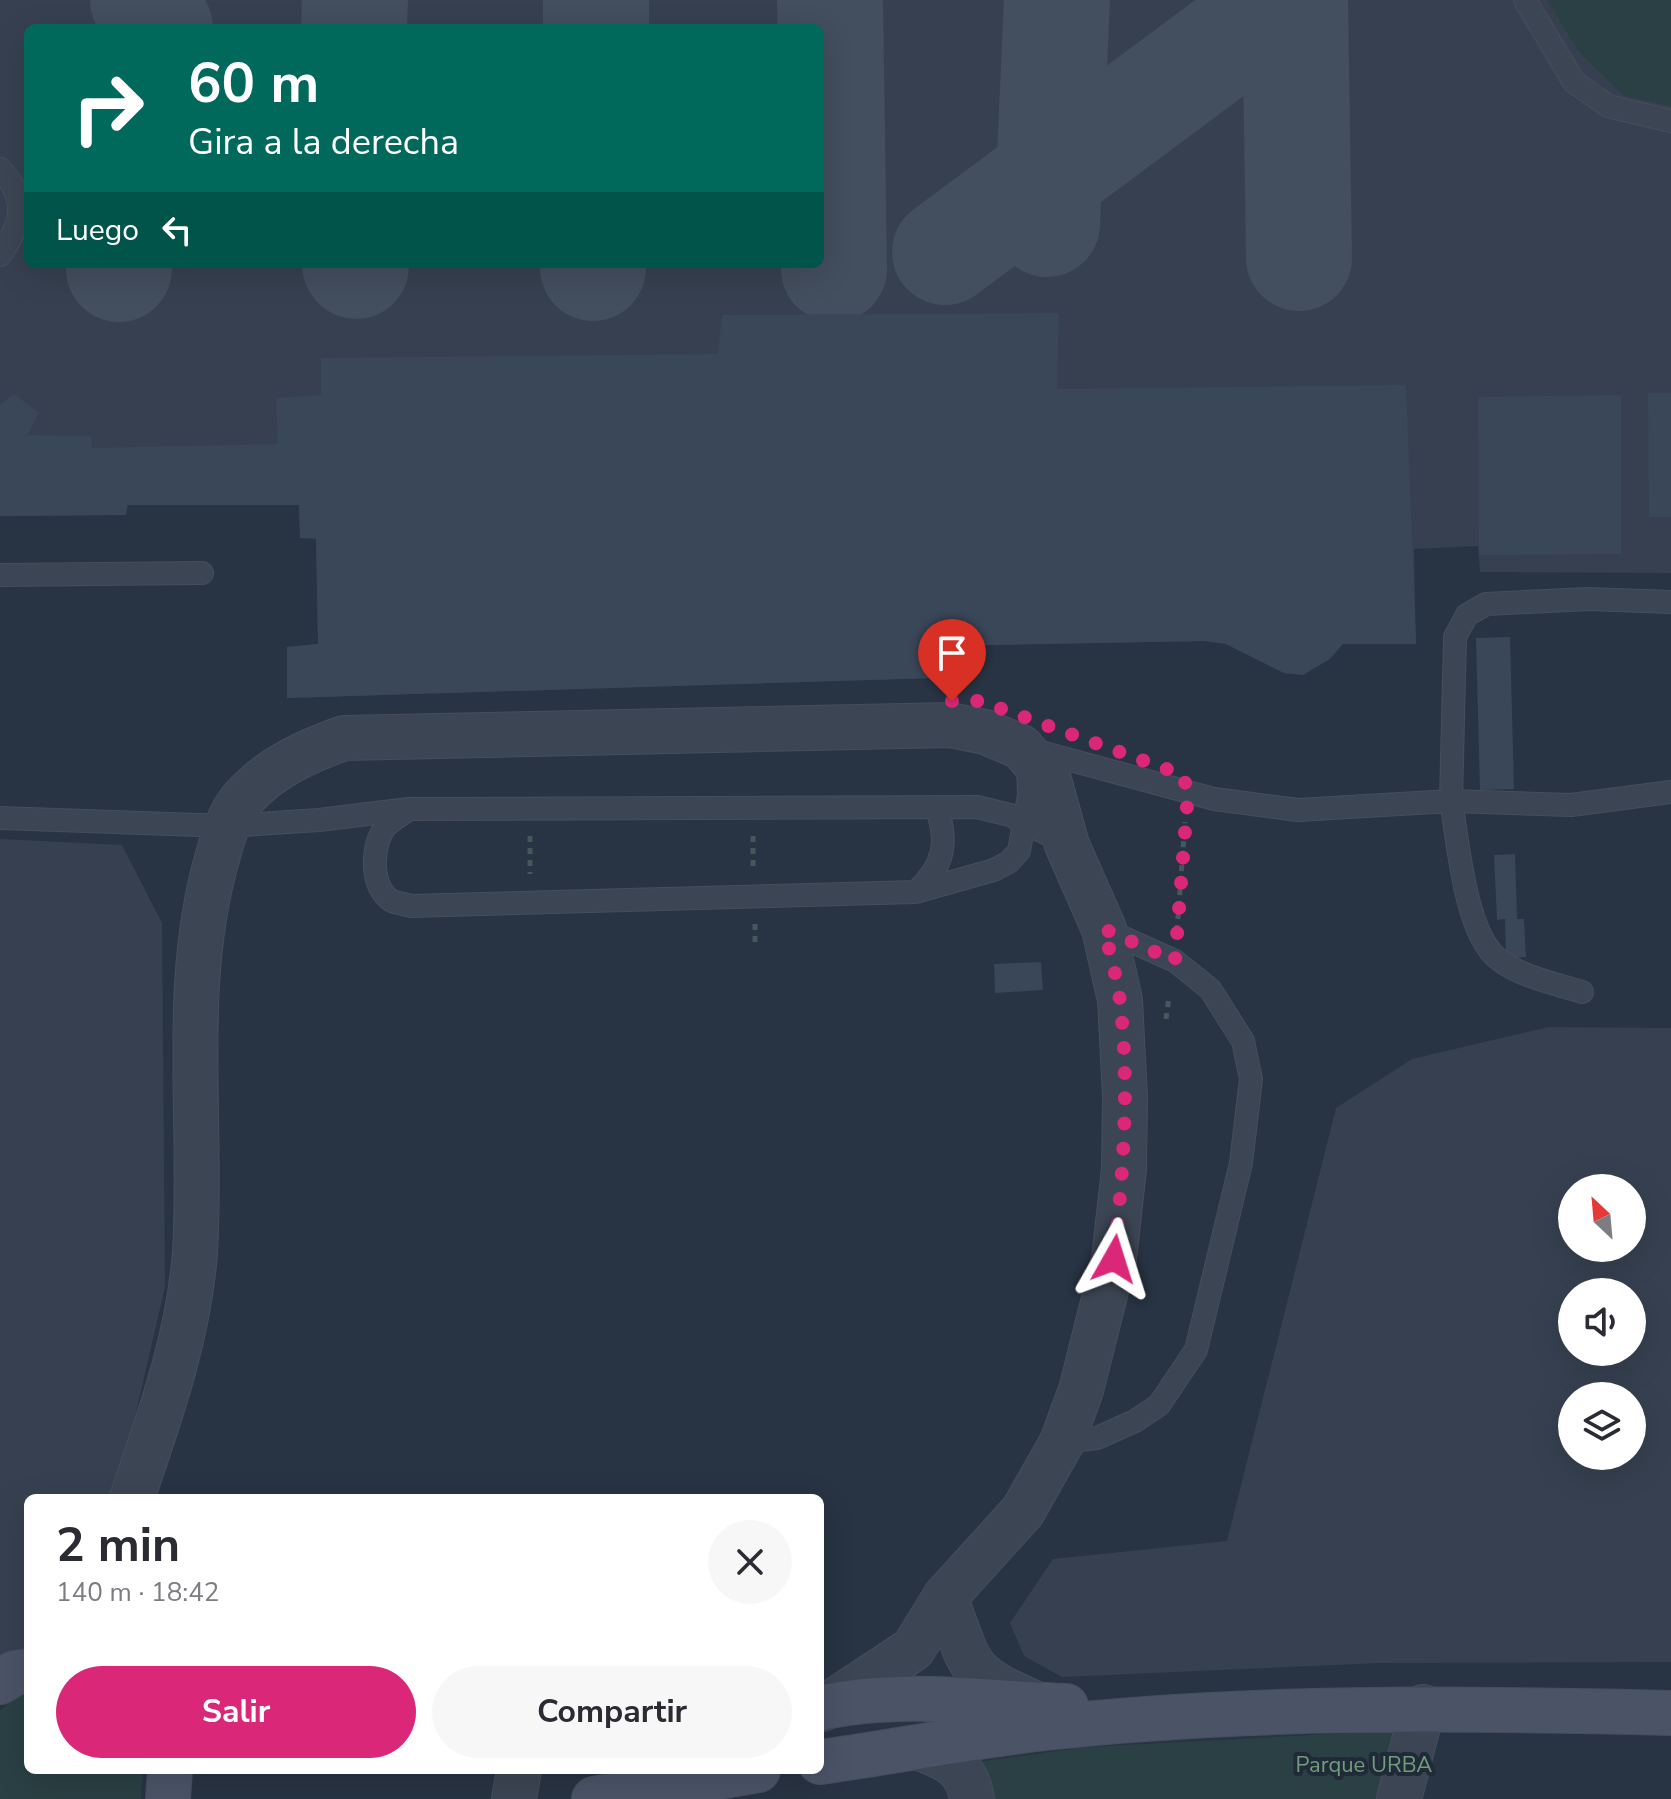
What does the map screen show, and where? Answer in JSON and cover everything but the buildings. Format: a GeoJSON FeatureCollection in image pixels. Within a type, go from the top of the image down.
{"type":"FeatureCollection","features":[{"type":"Feature","properties":{"kind":"main road"},"geometry":{"type":"LineString","coordinates":[[0,1682],[24,1672]]}},
{"type":"Feature","properties":{"kind":"main road"},"geometry":{"type":"LineString","coordinates":[[824,1709],[943,1699],[1252,1714]]}},
{"type":"Feature","properties":{"kind":"main road"},"geometry":{"type":"LineString","coordinates":[[824,1761],[1036,1729],[1252,1714],[1423,1707],[1671,1713]]}},
{"type":"Feature","properties":{"kind":"main road"},"geometry":{"type":"LineString","coordinates":[[168,1799],[170,1774]]}},
{"type":"Feature","properties":{"kind":"main road"},"geometry":{"type":"LineString","coordinates":[[594,1799],[700,1776]]}},
{"type":"Feature","properties":{"kind":"street"},"geometry":{"type":"LineString","coordinates":[[133,1494],[158,1421],[186,1315],[195,1253],[196,971],[209,885],[227,826],[244,796],[273,772],[307,751],[344,738],[950,725],[985,732],[1021,747],[1049,780],[1067,845],[1104,929],[1120,1000],[1124,1169],[1114,1259],[1081,1390],[1062,1442],[1023,1511],[945,1597],[913,1649],[824,1708]]}},
{"type":"Feature","properties":{"kind":"street"},"geometry":{"type":"LineString","coordinates":[[945,1597],[964,1654],[978,1675],[1038,1705]]}},
{"type":"Feature","properties":{"kind":"street"},"geometry":{"type":"LineString","coordinates":[[1399,1799],[1423,1707]]}},
{"type":"Feature","properties":{"kind":"street"},"geometry":{"type":"LineString","coordinates":[[920,1748],[960,1768],[969,1781],[972,1799]]}},
{"type":"Feature","properties":{"kind":"street"},"geometry":{"type":"LineString","coordinates":[[514,1799],[518,1774]]}},
{"type":"Feature","properties":{"kind":"lane"},"geometry":{"type":"LineString","coordinates":[[1525,0],[1574,82],[1608,106],[1671,121]]}},
{"type":"Feature","properties":{"kind":"lane"},"geometry":{"type":"LineString","coordinates":[[0,169],[19,199],[17,231],[0,255]]}},
{"type":"Feature","properties":{"kind":"lane"},"geometry":{"type":"LineString","coordinates":[[0,575],[202,573]]}},
{"type":"Feature","properties":{"kind":"lane"},"geometry":{"type":"LineString","coordinates":[[1582,992],[1523,973],[1495,957],[1474,923],[1451,801],[1455,637],[1467,615],[1486,604],[1588,599],[1671,602]]}},
{"type":"Feature","properties":{"kind":"lane"},"geometry":{"type":"LineString","coordinates":[[1021,747],[1092,763],[1188,793],[1298,810],[1451,801],[1571,805],[1671,792]]}},
{"type":"Feature","properties":{"kind":"lane"},"geometry":{"type":"LineString","coordinates":[[409,809],[386,826],[379,840],[376,858],[382,891],[392,900],[411,906],[916,892],[1009,862],[1019,851],[1025,821],[1029,766],[1021,747]]}},
{"type":"Feature","properties":{"kind":"lane"},"geometry":{"type":"LineString","coordinates":[[916,892],[940,863],[945,844],[943,825],[936,807]]}},
{"type":"Feature","properties":{"kind":"lane"},"geometry":{"type":"LineString","coordinates":[[0,818],[227,826],[307,821],[409,809],[936,807],[990,809],[1025,821],[1067,845]]}},
{"type":"Feature","properties":{"kind":"lane"},"geometry":{"type":"LineString","coordinates":[[1062,1442],[1097,1438],[1135,1421],[1159,1405],[1196,1350],[1241,1163],[1251,1079],[1243,1041],[1210,989],[1175,961],[1104,929]]}},
{"type":"Feature","properties":{"kind":"path"},"geometry":{"type":"LineString","coordinates":[[1164,1035],[1175,961],[1188,793]]}},
{"type":"Feature","properties":{"kind":"shaded area"},"geometry":{"type":"Polygon","coordinates":[[[0,0],[1671,0],[1671,573],[1480,572],[1478,546],[1414,549],[1416,644],[1343,644],[1303,675],[1284,673],[1226,644],[1205,641],[938,646],[935,678],[287,698],[287,647],[318,644],[316,539],[300,538],[299,505],[128,505],[126,515],[0,516],[0,0]]]}},
{"type":"Feature","properties":{"kind":"shaded area"},"geometry":{"type":"Polygon","coordinates":[[[0,839],[122,845],[162,923],[165,1287],[125,1460],[113,1494],[24,1494],[24,1648],[16,1654],[0,1656],[0,839]]]}},
{"type":"Feature","properties":{"kind":"shaded area"},"geometry":{"type":"Polygon","coordinates":[[[1549,1027],[1671,1028],[1671,1662],[1380,1663],[1062,1677],[1024,1656],[1010,1623],[1053,1559],[1227,1541],[1336,1108],[1412,1059],[1549,1027]]]}},
{"type":"Feature","properties":{"kind":"green space"},"geometry":{"type":"Polygon","coordinates":[[[1547,0],[1671,0],[1671,106],[1624,96],[1579,52],[1547,0]]]}},
{"type":"Feature","properties":{"kind":"green space"},"geometry":{"type":"Polygon","coordinates":[[[24,1695],[24,1774],[143,1774],[141,1799],[0,1799],[0,1711],[15,1698],[24,1695]]]}},
{"type":"Feature","properties":{"kind":"green space","name":"Parque URBA"},"geometry":{"type":"Polygon","coordinates":[[[1408,1730],[1390,1799],[988,1799],[990,1778],[977,1762],[1086,1747],[1408,1730]]]}},
{"type":"Feature","properties":{"kind":"taxiway"},"geometry":{"type":"LineString","coordinates":[[143,0],[158,24]]}},
{"type":"Feature","properties":{"kind":"taxiway"},"geometry":{"type":"LineString","coordinates":[[354,24],[355,0]]}},
{"type":"Feature","properties":{"kind":"taxiway"},"geometry":{"type":"LineString","coordinates":[[596,0],[596,24]]}},
{"type":"Feature","properties":{"kind":"taxiway"},"geometry":{"type":"LineString","coordinates":[[830,0],[834,269]]}},
{"type":"Feature","properties":{"kind":"taxiway"},"geometry":{"type":"LineString","coordinates":[[1047,224],[1057,0]]}},
{"type":"Feature","properties":{"kind":"taxiway"},"geometry":{"type":"LineString","coordinates":[[945,252],[1249,26],[1270,0]]}},
{"type":"Feature","properties":{"kind":"taxiway"},"geometry":{"type":"LineString","coordinates":[[1295,0],[1299,258]]}},
{"type":"Feature","properties":{"kind":"route"},"geometry":{"type":"LineString","coordinates":[[952,701],[980,701],[1183,775],[1188,793],[1175,961],[1104,929],[1120,1000],[1125,1097],[1124,1169],[1114,1259]]}}]}
